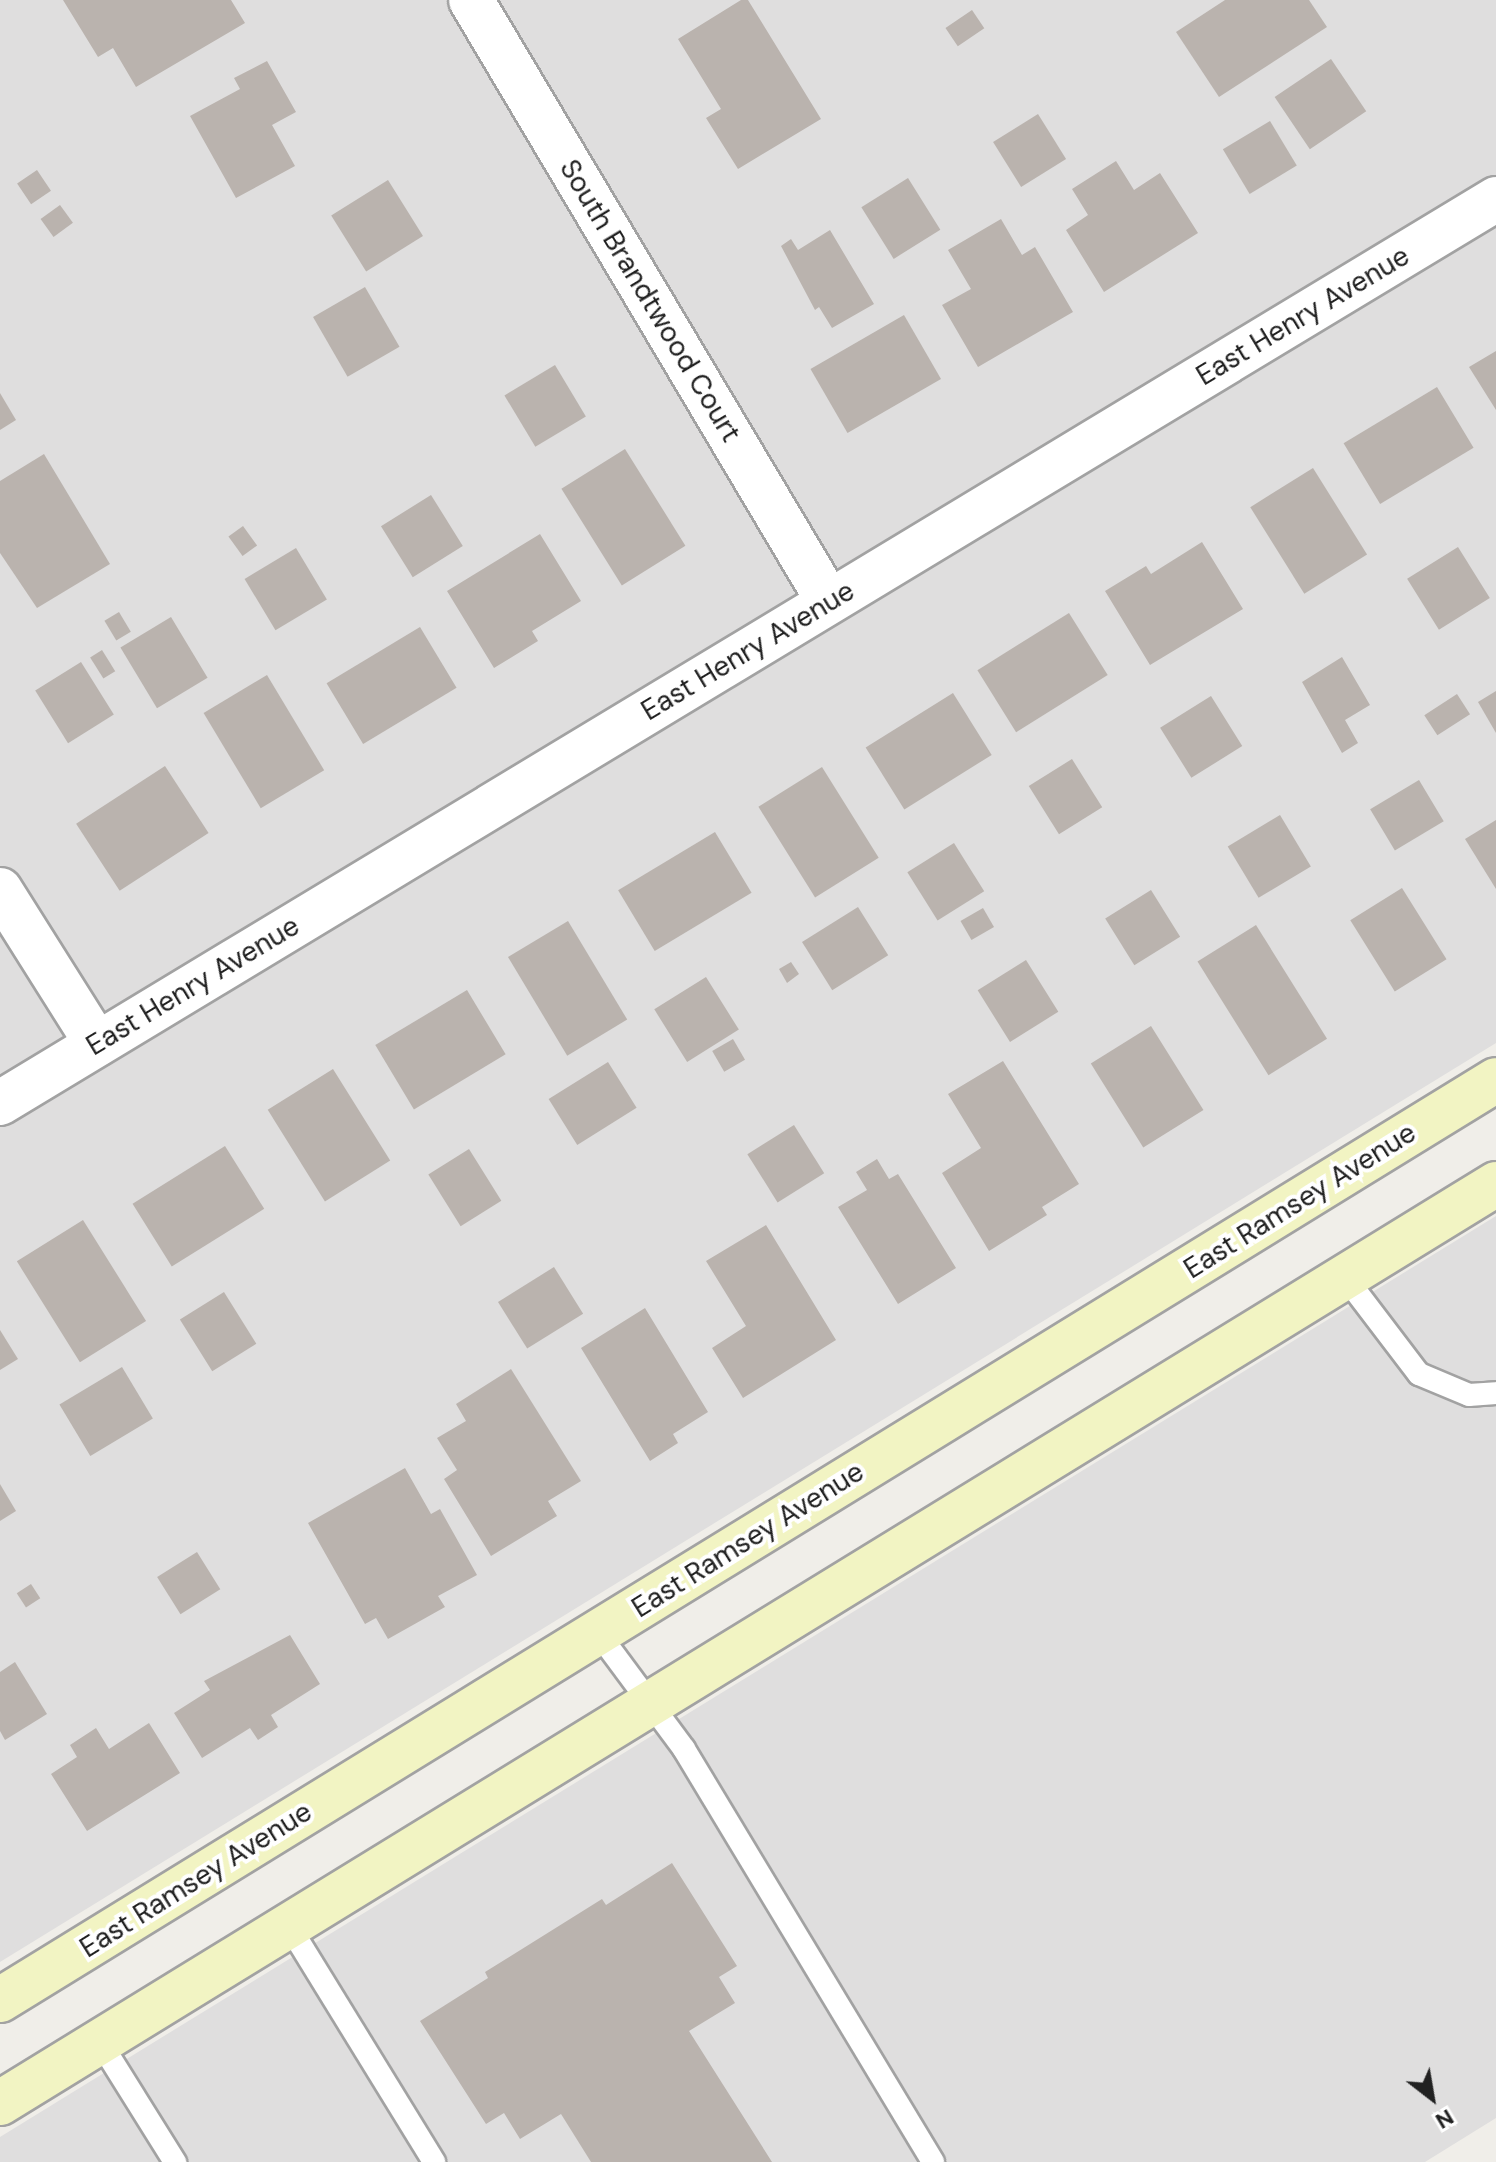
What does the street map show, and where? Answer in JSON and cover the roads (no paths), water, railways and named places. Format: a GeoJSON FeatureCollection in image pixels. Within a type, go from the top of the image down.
{"type":"FeatureCollection","features":[{"type":"Feature","properties":{"kind":"street","name":"South Brandtwood Court"},"geometry":{"type":"LineString","coordinates":[[471,0],[829,602]]}},
{"type":"Feature","properties":{"kind":"street","name":"East Henry Avenue"},"geometry":{"type":"LineString","coordinates":[[0,1103],[1496,199]]}},
{"type":"Feature","properties":{"kind":"street"},"geometry":{"type":"LineString","coordinates":[[0,890],[97,1044]]}},
{"type":"Feature","properties":{"kind":"street","name":"East Ramsey Avenue"},"geometry":{"type":"LineString","coordinates":[[0,2000],[1496,1080]]}},
{"type":"Feature","properties":{"kind":"street"},"geometry":{"type":"LineString","coordinates":[[0,2103],[1496,1184]]}},
{"type":"Feature","properties":{"kind":"lane"},"geometry":{"type":"LineString","coordinates":[[1345,1277],[1419,1374],[1469,1395],[1496,1393]]}},
{"type":"Feature","properties":{"kind":"lane"},"geometry":{"type":"LineString","coordinates":[[598,1633],[684,1749],[933,2162]]}},
{"type":"Feature","properties":{"kind":"lane"},"geometry":{"type":"LineString","coordinates":[[289,1926],[434,2162]]}},
{"type":"Feature","properties":{"kind":"lane"},"geometry":{"type":"LineString","coordinates":[[100,2042],[175,2162]]}}]}
